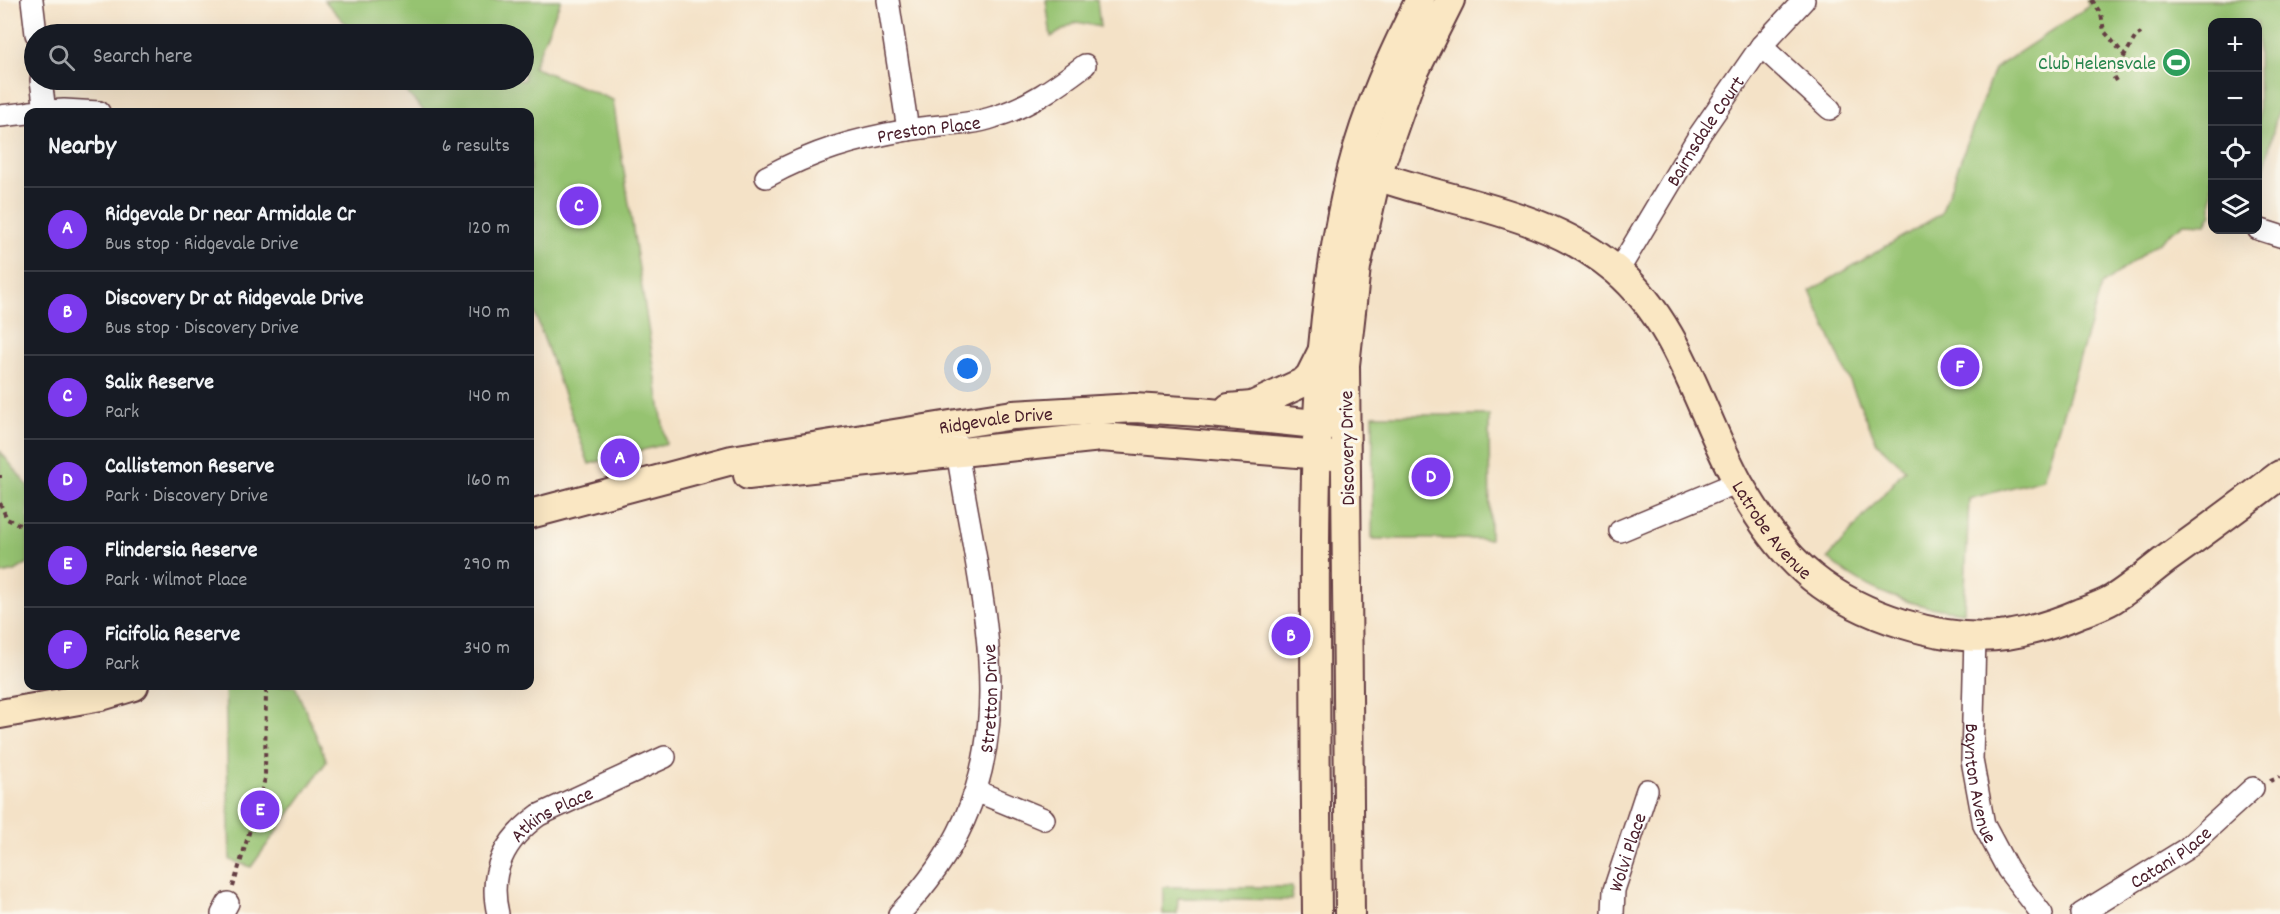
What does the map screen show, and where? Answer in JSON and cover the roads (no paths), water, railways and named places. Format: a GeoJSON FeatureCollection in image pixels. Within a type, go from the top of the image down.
{"type":"FeatureCollection","features":[{"type":"Feature","properties":{"kind":"street"},"geometry":{"type":"LineString","coordinates":[[32,0],[35,24]]}},
{"type":"Feature","properties":{"kind":"street"},"geometry":{"type":"LineString","coordinates":[[888,0],[908,130]]}},
{"type":"Feature","properties":{"kind":"street","name":"Discovery Drive"},"geometry":{"type":"LineString","coordinates":[[1350,914],[1345,365],[1365,172],[1385,75],[1420,0]]}},
{"type":"Feature","properties":{"kind":"street","name":"Discovery Drive"},"geometry":{"type":"LineString","coordinates":[[1317,914],[1315,456],[1322,351],[1334,253],[1365,172],[1450,0]]}},
{"type":"Feature","properties":{"kind":"street","name":"Bairnsdale Court"},"geometry":{"type":"LineString","coordinates":[[1618,271],[1700,134],[1761,46],[1804,0]]}},
{"type":"Feature","properties":{"kind":"street"},"geometry":{"type":"LineString","coordinates":[[1761,46],[1830,109]]}},
{"type":"Feature","properties":{"kind":"street","name":"Preston Place"},"geometry":{"type":"LineString","coordinates":[[766,177],[804,156],[836,145],[908,130],[993,118],[1029,103],[1085,65]]}},
{"type":"Feature","properties":{"kind":"street"},"geometry":{"type":"LineString","coordinates":[[35,108],[39,90]]}},
{"type":"Feature","properties":{"kind":"street"},"geometry":{"type":"LineString","coordinates":[[0,116],[24,113]]}},
{"type":"Feature","properties":{"kind":"street","name":"Latrobe Avenue"},"geometry":{"type":"LineString","coordinates":[[1365,172],[1535,222],[1586,247],[1618,271],[1654,310],[1679,353],[1738,482],[1770,534],[1812,577],[1858,607],[1912,626],[1975,636],[2006,635],[2061,621],[2111,600],[2280,476]]}},
{"type":"Feature","properties":{"kind":"street"},"geometry":{"type":"LineString","coordinates":[[2262,230],[2280,236]]}},
{"type":"Feature","properties":{"kind":"street"},"geometry":{"type":"LineString","coordinates":[[1200,411],[1252,406],[1289,390],[1310,376],[1322,351]]}},
{"type":"Feature","properties":{"kind":"street","name":"Ridgevale Drive"},"geometry":{"type":"LineString","coordinates":[[534,513],[732,460],[1013,415],[1134,408],[1200,411],[1317,426],[1346,426]]}},
{"type":"Feature","properties":{"kind":"street","name":"Stretton Drive"},"geometry":{"type":"LineString","coordinates":[[899,914],[939,866],[959,832],[976,792],[988,747],[991,676],[988,637],[953,425]]}},
{"type":"Feature","properties":{"kind":"street","name":"Ridgevale Drive"},"geometry":{"type":"LineString","coordinates":[[650,482],[857,465],[1101,437],[1259,448],[1315,456],[1347,456]]}},
{"type":"Feature","properties":{"kind":"street"},"geometry":{"type":"LineString","coordinates":[[1620,531],[1738,482]]}},
{"type":"Feature","properties":{"kind":"street","name":"Baynton Avenue"},"geometry":{"type":"LineString","coordinates":[[1975,636],[1972,760],[1984,825],[2008,870],[2043,914]]}},
{"type":"Feature","properties":{"kind":"street"},"geometry":{"type":"LineString","coordinates":[[0,714],[100,696],[120,690]]}},
{"type":"Feature","properties":{"kind":"street","name":"Atkins Place"},"geometry":{"type":"LineString","coordinates":[[498,914],[494,896],[495,878],[510,842],[522,827],[539,815],[665,757]]}},
{"type":"Feature","properties":{"kind":"street","name":"Catani Place"},"geometry":{"type":"LineString","coordinates":[[2081,914],[2186,849],[2253,788]]}},
{"type":"Feature","properties":{"kind":"street","name":"Wolvi Place"},"geometry":{"type":"LineString","coordinates":[[1613,914],[1614,890],[1647,790]]}},
{"type":"Feature","properties":{"kind":"street"},"geometry":{"type":"LineString","coordinates":[[976,792],[1044,819]]}},
{"type":"Feature","properties":{"kind":"place","name":"Club Helensvale"},"geometry":{"type":"Point","coordinates":[2177,62]}},
{"type":"Feature","properties":{"kind":"place","name":"Salix Reserve"},"geometry":{"type":"Point","coordinates":[579,206]}},
{"type":"Feature","properties":{"kind":"place","name":"Ficifolia Reserve"},"geometry":{"type":"Point","coordinates":[1960,367]}},
{"type":"Feature","properties":{"kind":"place","name":"Ridgevale Dr near Armidale Cr"},"geometry":{"type":"Point","coordinates":[620,458]}},
{"type":"Feature","properties":{"kind":"place","name":"Callistemon Reserve"},"geometry":{"type":"Point","coordinates":[1431,477]}},
{"type":"Feature","properties":{"kind":"place","name":"Discovery Dr at Ridgevale Drive"},"geometry":{"type":"Point","coordinates":[1291,636]}},
{"type":"Feature","properties":{"kind":"place","name":"Flindersia Reserve"},"geometry":{"type":"Point","coordinates":[260,810]}}]}
